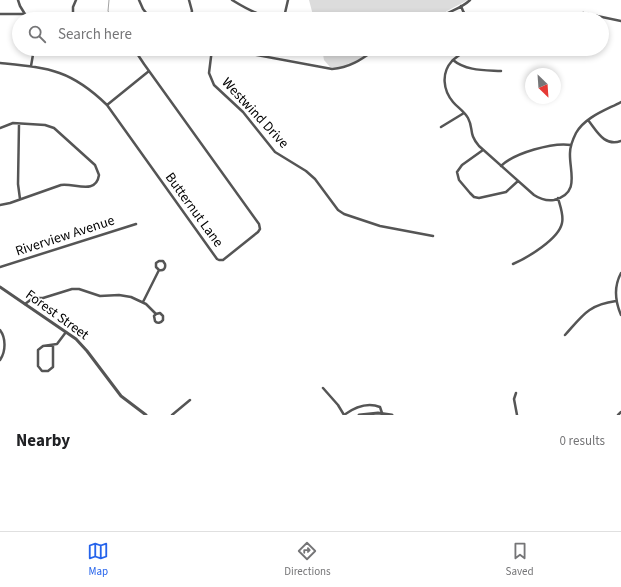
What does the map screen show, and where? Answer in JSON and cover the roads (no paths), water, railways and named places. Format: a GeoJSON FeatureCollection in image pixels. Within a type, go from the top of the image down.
{"type":"FeatureCollection","features":[{"type":"Feature","properties":{"kind":"street"},"geometry":{"type":"LineString","coordinates":[[18,0],[24,12]]}},
{"type":"Feature","properties":{"kind":"street"},"geometry":{"type":"LineString","coordinates":[[73,12],[73,6],[76,0]]}},
{"type":"Feature","properties":{"kind":"street"},"geometry":{"type":"LineString","coordinates":[[139,0],[145,12]]}},
{"type":"Feature","properties":{"kind":"street"},"geometry":{"type":"LineString","coordinates":[[189,0],[192,12]]}},
{"type":"Feature","properties":{"kind":"street"},"geometry":{"type":"LineString","coordinates":[[232,0],[256,12]]}},
{"type":"Feature","properties":{"kind":"street"},"geometry":{"type":"LineString","coordinates":[[284,12],[288,0]]}},
{"type":"Feature","properties":{"kind":"street"},"geometry":{"type":"LineString","coordinates":[[450,12],[462,8],[470,0]]}},
{"type":"Feature","properties":{"kind":"street"},"geometry":{"type":"LineString","coordinates":[[462,8],[465,12]]}},
{"type":"Feature","properties":{"kind":"street"},"geometry":{"type":"LineString","coordinates":[[0,14],[12,14]]}},
{"type":"Feature","properties":{"kind":"street"},"geometry":{"type":"LineString","coordinates":[[609,18],[621,21]]}},
{"type":"Feature","properties":{"kind":"street"},"geometry":{"type":"LineString","coordinates":[[31,66],[33,56]]}},
{"type":"Feature","properties":{"kind":"street","name":"Butternut Lane"},"geometry":{"type":"LineString","coordinates":[[0,63],[50,69],[69,76],[85,86],[107,105],[218,260],[221,261],[259,231],[259,224],[139,56]]}},
{"type":"Feature","properties":{"kind":"street","name":"Westwind Drive"},"geometry":{"type":"LineString","coordinates":[[211,56],[209,73],[214,85],[243,112],[275,152],[306,171],[315,179],[338,210],[344,214],[380,226],[433,236]]}},
{"type":"Feature","properties":{"kind":"street"},"geometry":{"type":"LineString","coordinates":[[262,56],[339,69],[355,64],[366,56]]}},
{"type":"Feature","properties":{"kind":"street"},"geometry":{"type":"LineString","coordinates":[[458,56],[453,60],[446,71],[445,86],[452,100],[469,120],[472,137],[483,150],[538,198],[549,200],[558,198],[567,192],[572,182],[573,174],[570,155],[571,146],[576,132],[588,120],[621,102]]}},
{"type":"Feature","properties":{"kind":"street"},"geometry":{"type":"LineString","coordinates":[[453,60],[459,65],[467,68],[502,71]]}},
{"type":"Feature","properties":{"kind":"street"},"geometry":{"type":"LineString","coordinates":[[107,105],[149,71]]}},
{"type":"Feature","properties":{"kind":"street"},"geometry":{"type":"LineString","coordinates":[[441,127],[464,113]]}},
{"type":"Feature","properties":{"kind":"street"},"geometry":{"type":"LineString","coordinates":[[588,120],[606,141],[613,143],[621,141]]}},
{"type":"Feature","properties":{"kind":"street"},"geometry":{"type":"LineString","coordinates":[[0,128],[10,123],[46,125],[54,128],[95,165],[99,175],[97,182],[91,187],[68,184],[61,185],[0,205]]}},
{"type":"Feature","properties":{"kind":"street"},"geometry":{"type":"LineString","coordinates":[[19,124],[18,184],[20,199]]}},
{"type":"Feature","properties":{"kind":"street"},"geometry":{"type":"LineString","coordinates":[[501,166],[513,157],[550,146],[563,144],[571,146]]}},
{"type":"Feature","properties":{"kind":"street"},"geometry":{"type":"LineString","coordinates":[[483,150],[462,165],[457,172],[458,180],[472,196],[481,198],[504,193],[518,181]]}},
{"type":"Feature","properties":{"kind":"street"},"geometry":{"type":"LineString","coordinates":[[513,264],[534,252],[548,242],[558,232],[563,222],[558,198]]}},
{"type":"Feature","properties":{"kind":"street","name":"Riverview Avenue"},"geometry":{"type":"LineString","coordinates":[[0,268],[136,224]]}},
{"type":"Feature","properties":{"kind":"street"},"geometry":{"type":"LineString","coordinates":[[143,302],[159,270],[163,270],[165,267],[165,263],[163,261],[159,261],[156,264],[156,268],[159,270]]}},
{"type":"Feature","properties":{"kind":"street"},"geometry":{"type":"LineString","coordinates":[[621,273],[616,284],[616,301],[621,315]]}},
{"type":"Feature","properties":{"kind":"street","name":"Forest Street"},"geometry":{"type":"LineString","coordinates":[[0,287],[66,332],[85,348],[121,396],[146,415]]}},
{"type":"Feature","properties":{"kind":"street"},"geometry":{"type":"LineString","coordinates":[[25,304],[33,298],[43,298],[76,288],[100,296],[127,296],[143,302],[156,314]]}},
{"type":"Feature","properties":{"kind":"street"},"geometry":{"type":"LineString","coordinates":[[564,335],[588,310],[600,304],[616,301]]}},
{"type":"Feature","properties":{"kind":"street"},"geometry":{"type":"LineString","coordinates":[[0,330],[5,341],[4,353],[0,360]]}},
{"type":"Feature","properties":{"kind":"street"},"geometry":{"type":"LineString","coordinates":[[53,345],[53,367],[48,372],[44,372],[38,367],[38,351],[42,346],[58,343],[66,332]]}},
{"type":"Feature","properties":{"kind":"street"},"geometry":{"type":"LineString","coordinates":[[323,388],[338,405],[344,415],[354,408],[368,405],[380,408],[382,413]]}},
{"type":"Feature","properties":{"kind":"street"},"geometry":{"type":"LineString","coordinates":[[516,393],[514,399],[517,415]]}},
{"type":"Feature","properties":{"kind":"street"},"geometry":{"type":"LineString","coordinates":[[172,415],[190,400]]}},
{"type":"Feature","properties":{"kind":"street"},"geometry":{"type":"LineString","coordinates":[[618,415],[621,412]]}},
{"type":"Feature","properties":{"kind":"street"},"geometry":{"type":"LineString","coordinates":[[359,415],[371,413],[392,415]]}},
{"type":"Feature","properties":{"kind":"waterway"},"geometry":{"type":"LineString","coordinates":[[108,12],[109,0]]}}]}
